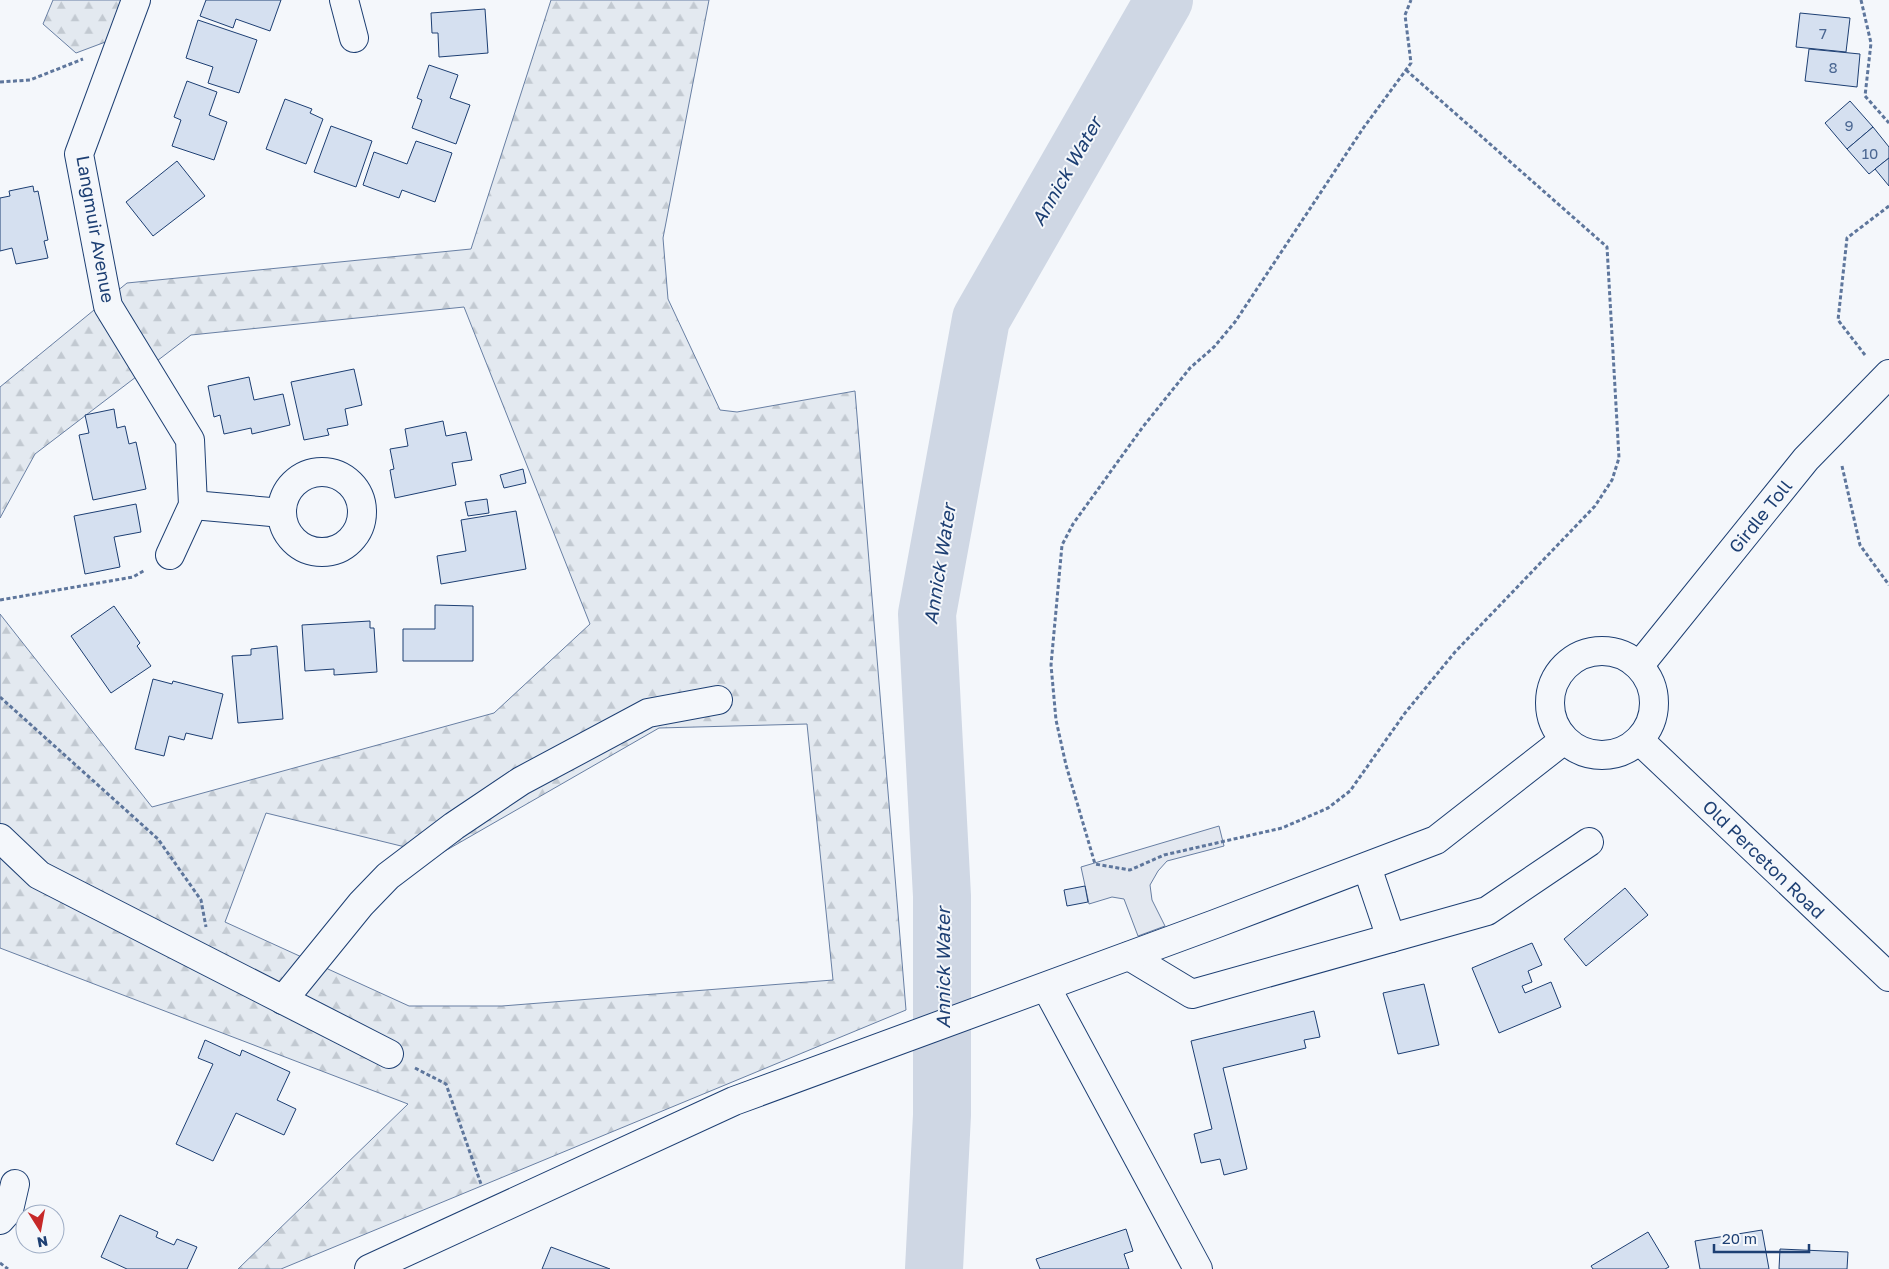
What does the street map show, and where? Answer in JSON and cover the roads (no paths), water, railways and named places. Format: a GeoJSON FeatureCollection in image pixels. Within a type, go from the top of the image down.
{"type":"FeatureCollection","features":[{"type":"Feature","properties":{"kind":"street","name":"Langmuir Avenue"},"geometry":{"type":"LineString","coordinates":[[136,0],[79,154],[108,306],[190,440],[193,505],[170,556]]}},
{"type":"Feature","properties":{"kind":"street"},"geometry":{"type":"LineString","coordinates":[[344,0],[354,38]]}},
{"type":"Feature","properties":{"kind":"street","name":"Girdle Toll"},"geometry":{"type":"LineString","coordinates":[[1639,666],[1806,459],[1886,377]]}},
{"type":"Feature","properties":{"kind":"street"},"geometry":{"type":"LineString","coordinates":[[193,505],[282,513]]}},
{"type":"Feature","properties":{"kind":"street"},"geometry":{"type":"LineString","coordinates":[[1597,652],[1608,652],[1626,657],[1639,666],[1649,681],[1653,695],[1653,713],[1649,726],[1639,740],[1626,750],[1609,755],[1593,755],[1576,749],[1564,740],[1554,725],[1550,709],[1551,691],[1558,675],[1570,662],[1580,656],[1597,652]]}},
{"type":"Feature","properties":{"kind":"street"},"geometry":{"type":"LineString","coordinates":[[283,1000],[361,904],[388,876],[454,826],[522,781],[648,712],[718,700]]}},
{"type":"Feature","properties":{"kind":"street"},"geometry":{"type":"LineString","coordinates":[[369,1269],[734,1101],[1046,987],[1436,840],[1564,740]]}},
{"type":"Feature","properties":{"kind":"street","name":"Old Perceton Road"},"geometry":{"type":"LineString","coordinates":[[1639,740],[1889,978]]}},
{"type":"Feature","properties":{"kind":"street"},"geometry":{"type":"LineString","coordinates":[[0,838],[39,875],[389,1054]]}},
{"type":"Feature","properties":{"kind":"street"},"geometry":{"type":"LineString","coordinates":[[1128,956],[1192,994],[1487,911],[1589,842]]}},
{"type":"Feature","properties":{"kind":"street"},"geometry":{"type":"LineString","coordinates":[[1367,867],[1391,938]]}},
{"type":"Feature","properties":{"kind":"street"},"geometry":{"type":"LineString","coordinates":[[1046,987],[1198,1269]]}},
{"type":"Feature","properties":{"kind":"street"},"geometry":{"type":"LineString","coordinates":[[0,1220],[8,1210],[15,1184]]}},
{"type":"Feature","properties":{"kind":"waterway","name":"Annick Water"},"geometry":{"type":"LineString","coordinates":[[934,1269],[942,1115],[942,896],[927,614],[981,319],[1164,0]]}}]}
